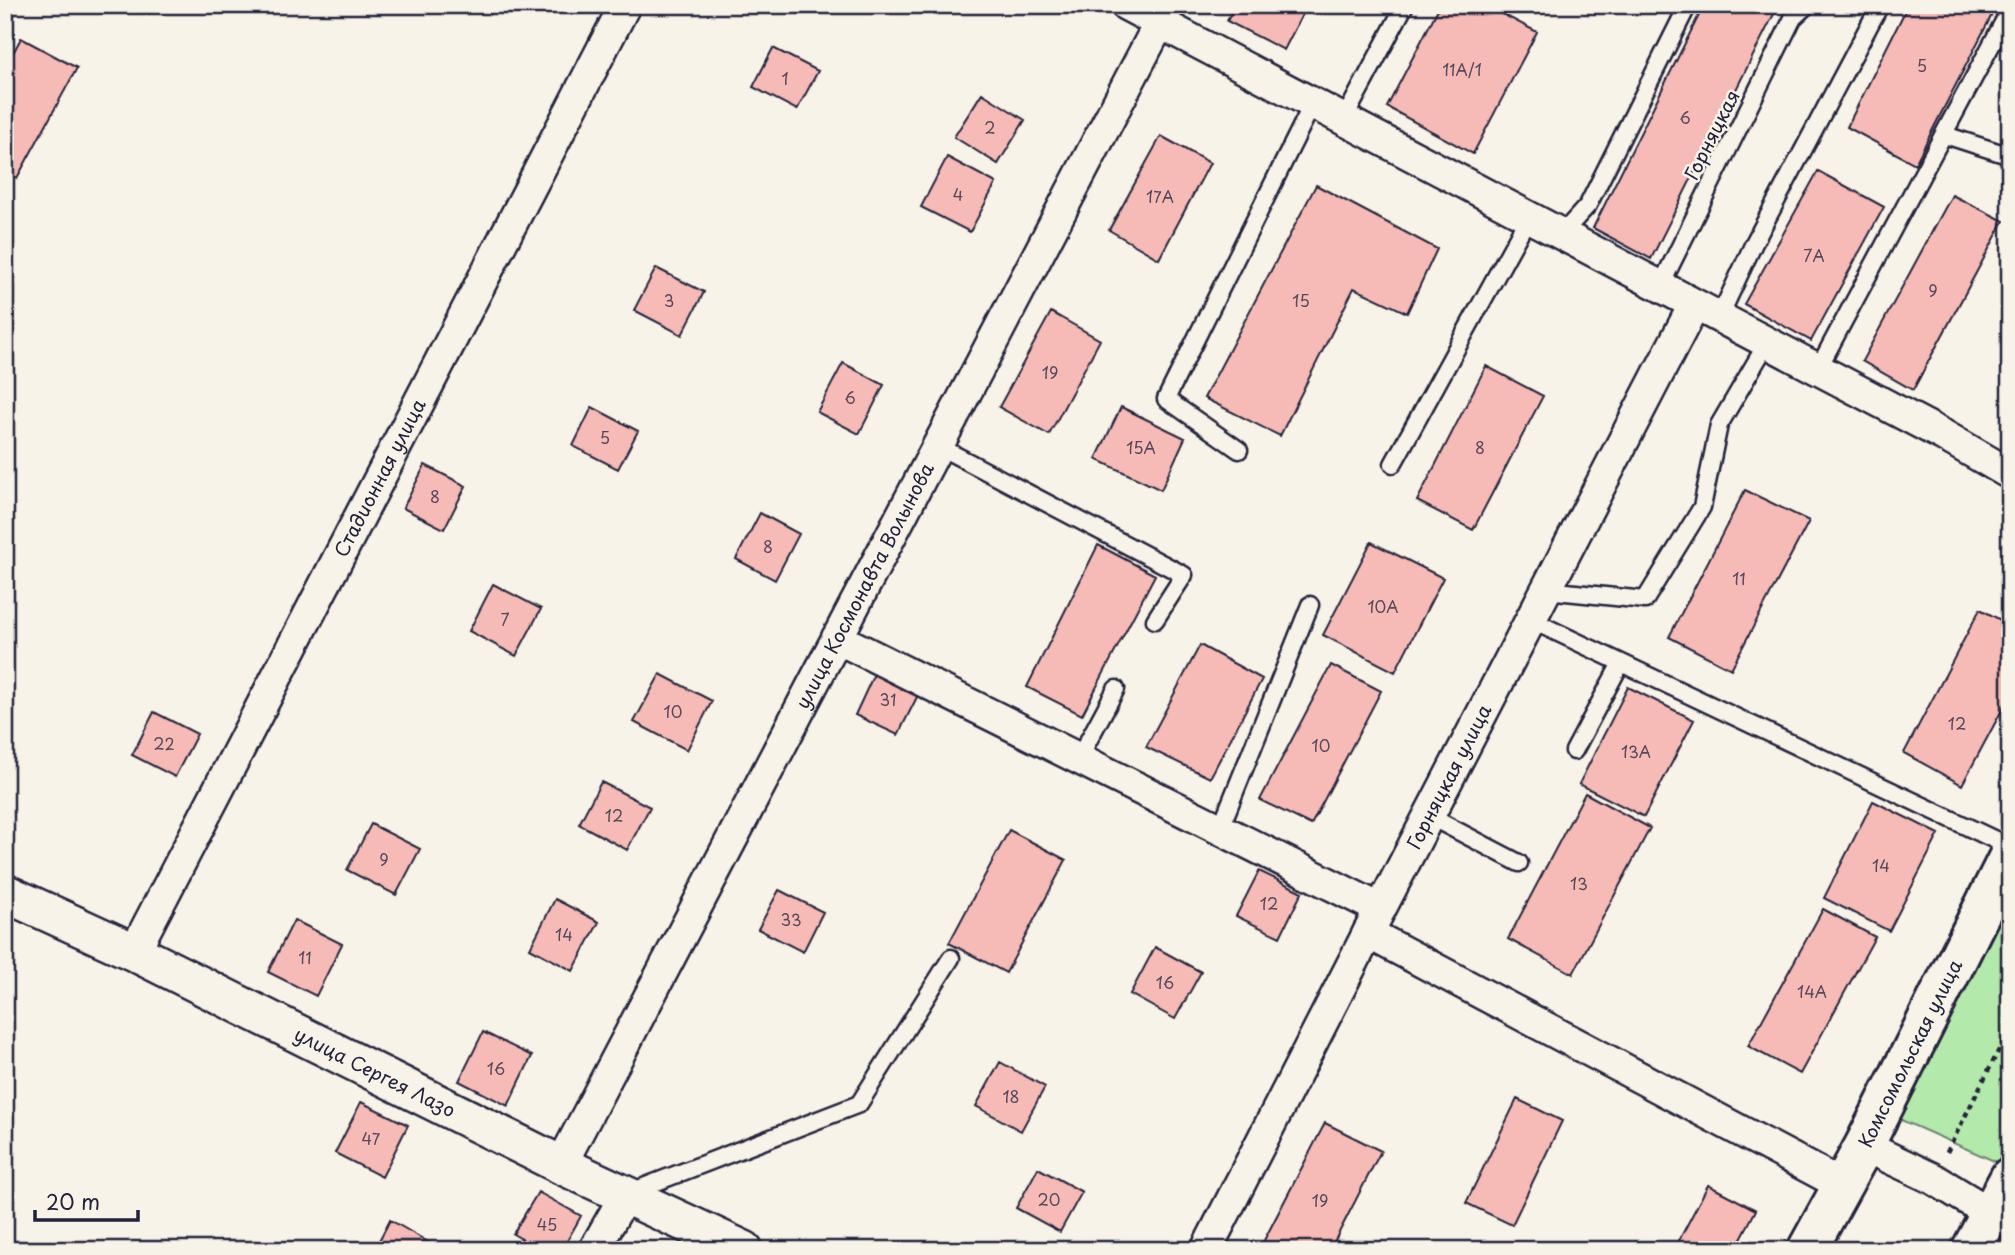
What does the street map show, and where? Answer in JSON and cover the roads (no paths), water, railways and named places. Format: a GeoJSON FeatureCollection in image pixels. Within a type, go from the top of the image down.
{"type":"FeatureCollection","features":[{"type":"Feature","properties":{"kind":"main road","name":"Комсомольская улица"},"geometry":{"type":"LineString","coordinates":[[1807,1250],[1864,1146],[2010,855]]}},
{"type":"Feature","properties":{"kind":"main road"},"geometry":{"type":"LineString","coordinates":[[1971,1250],[2010,1177]]}},
{"type":"Feature","properties":{"kind":"street","name":"Стадионная улица"},"geometry":{"type":"LineString","coordinates":[[134,953],[625,5]]}},
{"type":"Feature","properties":{"kind":"street"},"geometry":{"type":"LineString","coordinates":[[1126,5],[1164,15],[1312,105],[1943,435],[2010,474]]}},
{"type":"Feature","properties":{"kind":"street","name":"улица Космонавта Волынова"},"geometry":{"type":"LineString","coordinates":[[561,1165],[1164,15]]}},
{"type":"Feature","properties":{"kind":"street","name":"Горняцкая улица"},"geometry":{"type":"LineString","coordinates":[[1206,1250],[1546,590],[1707,311]]}},
{"type":"Feature","properties":{"kind":"street"},"geometry":{"type":"LineString","coordinates":[[837,638],[1220,829],[1374,921],[1842,1185]]}},
{"type":"Feature","properties":{"kind":"street","name":"улица Сергея Лазо"},"geometry":{"type":"LineString","coordinates":[[5,893],[134,953],[561,1165],[744,1250]]}},
{"type":"Feature","properties":{"kind":"street"},"geometry":{"type":"LineString","coordinates":[[1864,1146],[1934,1179],[1990,1213]]}},
{"type":"Feature","properties":{"kind":"street"},"geometry":{"type":"LineString","coordinates":[[594,1250],[626,1194]]}},
{"type":"Feature","properties":{"kind":"lane"},"geometry":{"type":"LineString","coordinates":[[1343,121],[1405,5]]}},
{"type":"Feature","properties":{"kind":"lane"},"geometry":{"type":"LineString","coordinates":[[1561,235],[1588,205],[1688,5]]}},
{"type":"Feature","properties":{"kind":"lane","name":"Горняцкая"},"geometry":{"type":"LineString","coordinates":[[1660,287],[1794,18],[1807,5]]}},
{"type":"Feature","properties":{"kind":"lane"},"geometry":{"type":"LineString","coordinates":[[1707,311],[1754,243],[1880,5]]}},
{"type":"Feature","properties":{"kind":"lane"},"geometry":{"type":"LineString","coordinates":[[1818,369],[2010,10]]}},
{"type":"Feature","properties":{"kind":"lane"},"geometry":{"type":"LineString","coordinates":[[1239,450],[1166,399],[1312,105]]}},
{"type":"Feature","properties":{"kind":"lane"},"geometry":{"type":"LineString","coordinates":[[1945,135],[2010,156]]}},
{"type":"Feature","properties":{"kind":"lane"},"geometry":{"type":"LineString","coordinates":[[1393,464],[1528,218]]}},
{"type":"Feature","properties":{"kind":"lane"},"geometry":{"type":"LineString","coordinates":[[1546,590],[1645,600],[1702,507],[1719,425],[1768,343]]}},
{"type":"Feature","properties":{"kind":"lane"},"geometry":{"type":"LineString","coordinates":[[938,446],[1184,575],[1155,620]]}},
{"type":"Feature","properties":{"kind":"lane"},"geometry":{"type":"LineString","coordinates":[[1220,829],[1310,605]]}},
{"type":"Feature","properties":{"kind":"lane"},"geometry":{"type":"LineString","coordinates":[[1531,620],[2010,847]]}},
{"type":"Feature","properties":{"kind":"lane"},"geometry":{"type":"LineString","coordinates":[[1574,751],[1622,663]]}},
{"type":"Feature","properties":{"kind":"lane"},"geometry":{"type":"LineString","coordinates":[[1079,758],[1116,689]]}},
{"type":"Feature","properties":{"kind":"lane"},"geometry":{"type":"LineString","coordinates":[[1429,816],[1519,863]]}},
{"type":"Feature","properties":{"kind":"lane"},"geometry":{"type":"LineString","coordinates":[[626,1194],[859,1104],[951,958]]}}]}
